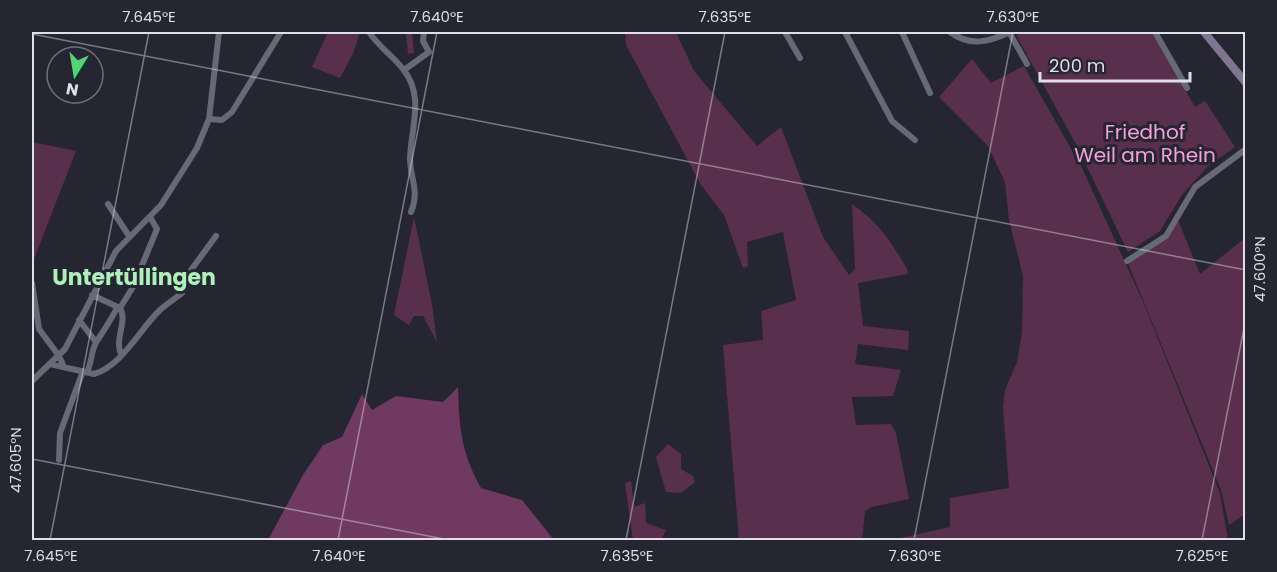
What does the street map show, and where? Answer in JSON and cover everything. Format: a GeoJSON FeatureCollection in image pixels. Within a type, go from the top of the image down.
{"type":"FeatureCollection","features":[{"type":"Feature","properties":{"kind":"street"},"geometry":{"type":"LineString","coordinates":[[32,381],[59,356],[116,251],[169,196],[189,163],[209,119],[219,32]]}},
{"type":"Feature","properties":{"kind":"street"},"geometry":{"type":"LineString","coordinates":[[209,119],[222,120],[232,112],[281,32]]}},
{"type":"Feature","properties":{"kind":"street"},"geometry":{"type":"LineString","coordinates":[[369,32],[404,70],[416,103],[410,155],[417,198],[411,212]]}},
{"type":"Feature","properties":{"kind":"street"},"geometry":{"type":"LineString","coordinates":[[404,70],[429,52],[423,41],[424,32]]}},
{"type":"Feature","properties":{"kind":"street"},"geometry":{"type":"LineString","coordinates":[[785,32],[800,58]]}},
{"type":"Feature","properties":{"kind":"street"},"geometry":{"type":"LineString","coordinates":[[845,32],[892,121],[915,140]]}},
{"type":"Feature","properties":{"kind":"street"},"geometry":{"type":"LineString","coordinates":[[902,32],[930,93]]}},
{"type":"Feature","properties":{"kind":"street"},"geometry":{"type":"LineString","coordinates":[[950,32],[960,38],[978,42],[1009,32],[1027,64]]}},
{"type":"Feature","properties":{"kind":"street"},"geometry":{"type":"LineString","coordinates":[[1155,32],[1187,88]]}},
{"type":"Feature","properties":{"kind":"street"},"geometry":{"type":"LineString","coordinates":[[1204,32],[1245,83]]}},
{"type":"Feature","properties":{"kind":"street"},"geometry":{"type":"LineString","coordinates":[[1127,261],[1166,236],[1195,187],[1245,149]]}},
{"type":"Feature","properties":{"kind":"street"},"geometry":{"type":"LineString","coordinates":[[108,204],[129,236]]}},
{"type":"Feature","properties":{"kind":"street"},"geometry":{"type":"LineString","coordinates":[[59,460],[60,433],[85,372],[93,361],[96,342],[133,287],[157,229],[150,217]]}},
{"type":"Feature","properties":{"kind":"street"},"geometry":{"type":"LineString","coordinates":[[50,364],[98,374],[129,349],[159,310],[182,293],[183,281],[216,236]]}},
{"type":"Feature","properties":{"kind":"street"},"geometry":{"type":"LineString","coordinates":[[32,283],[39,328],[64,367]]}},
{"type":"Feature","properties":{"kind":"street"},"geometry":{"type":"LineString","coordinates":[[92,295],[118,308],[123,315],[118,343],[121,354]]}},
{"type":"Feature","properties":{"kind":"street"},"geometry":{"type":"LineString","coordinates":[[79,320],[96,342]]}},
{"type":"Feature","properties":{"kind":"green space"},"geometry":{"type":"Polygon","coordinates":[[[328,32],[360,32],[353,54],[340,78],[312,67],[328,32]]]}},
{"type":"Feature","properties":{"kind":"green space"},"geometry":{"type":"Polygon","coordinates":[[[387,32],[412,32],[414,53],[408,54],[406,33],[388,34],[387,32]]]}},
{"type":"Feature","properties":{"kind":"green space"},"geometry":{"type":"Polygon","coordinates":[[[625,32],[676,32],[694,71],[757,146],[781,127],[823,237],[849,275],[855,269],[852,204],[883,233],[907,269],[908,274],[858,283],[863,326],[909,331],[908,350],[858,344],[855,364],[901,370],[893,396],[852,397],[856,425],[891,424],[896,433],[909,499],[871,507],[865,511],[862,540],[739,540],[723,345],[763,340],[761,311],[796,300],[783,232],[747,242],[748,266],[743,268],[724,215],[701,185],[626,45],[625,32]]]}},
{"type":"Feature","properties":{"kind":"green space","name":"Friedhof Weil am Rhein"},"geometry":{"type":"Polygon","coordinates":[[[1023,32],[1153,32],[1195,107],[1205,101],[1235,147],[1207,167],[1182,195],[1160,231],[1128,252],[1077,146],[1016,35],[1023,32]]]}},
{"type":"Feature","properties":{"kind":"green space"},"geometry":{"type":"Polygon","coordinates":[[[972,59],[991,83],[1024,66],[1082,168],[1144,304],[1220,493],[1228,540],[891,540],[950,527],[950,498],[1009,488],[1003,407],[1005,390],[1017,362],[1022,332],[1023,276],[1009,220],[1005,182],[988,146],[939,97],[972,59]]]}},
{"type":"Feature","properties":{"kind":"green space"},"geometry":{"type":"Polygon","coordinates":[[[32,142],[76,151],[32,264],[32,142]]]}},
{"type":"Feature","properties":{"kind":"green space"},"geometry":{"type":"Polygon","coordinates":[[[414,217],[432,304],[437,342],[423,316],[414,316],[409,325],[394,315],[414,217]]]}},
{"type":"Feature","properties":{"kind":"green space"},"geometry":{"type":"Polygon","coordinates":[[[1178,220],[1200,274],[1245,238],[1245,514],[1229,525],[1221,490],[1127,261],[1160,241],[1178,220]]]}},
{"type":"Feature","properties":{"kind":"green space"},"geometry":{"type":"Polygon","coordinates":[[[668,444],[681,454],[681,469],[693,476],[695,482],[681,493],[666,492],[656,457],[668,444]]]}},
{"type":"Feature","properties":{"kind":"green space"},"geometry":{"type":"Polygon","coordinates":[[[631,481],[634,507],[645,503],[646,523],[666,530],[661,540],[633,540],[625,483],[631,481]]]}},
{"type":"Feature","properties":{"kind":"shaded area"},"geometry":{"type":"Polygon","coordinates":[[[458,387],[462,439],[469,463],[481,488],[522,500],[554,540],[268,540],[303,475],[323,445],[342,437],[362,394],[372,410],[396,396],[443,402],[458,387]]]}},
{"type":"Feature","properties":{"kind":"district","name":"Untertüllingen"},"geometry":{"type":"Point","coordinates":[134,277]}}]}
